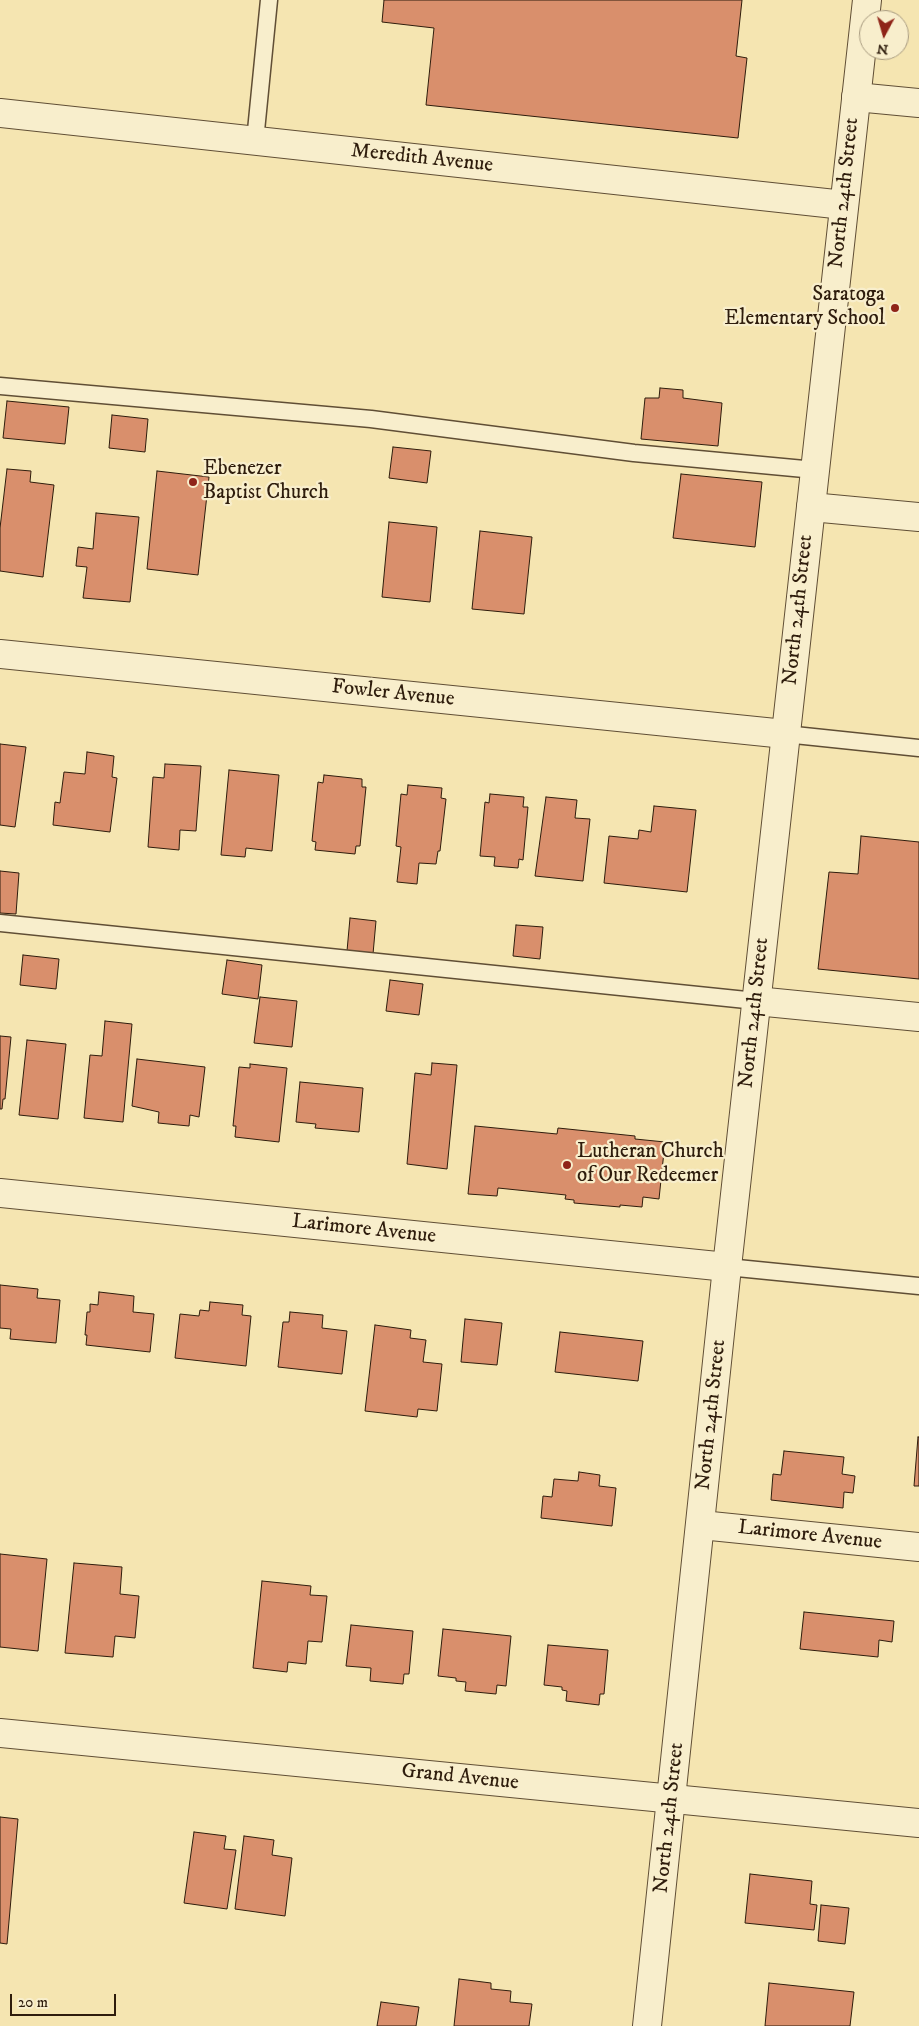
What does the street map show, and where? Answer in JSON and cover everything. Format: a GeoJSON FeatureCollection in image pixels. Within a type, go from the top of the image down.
{"type":"FeatureCollection","features":[{"type":"Feature","properties":{"kind":"street","name":"North 24th Street"},"geometry":{"type":"LineString","coordinates":[[647,2026],[727,1267],[866,0]]}},
{"type":"Feature","properties":{"kind":"street"},"geometry":{"type":"LineString","coordinates":[[856,97],[919,103]]}},
{"type":"Feature","properties":{"kind":"street","name":"Meredith Avenue"},"geometry":{"type":"LineString","coordinates":[[0,113],[844,205]]}},
{"type":"Feature","properties":{"kind":"street"},"geometry":{"type":"LineString","coordinates":[[811,507],[919,517]]}},
{"type":"Feature","properties":{"kind":"street","name":"Fowler Avenue"},"geometry":{"type":"LineString","coordinates":[[0,654],[785,734]]}},
{"type":"Feature","properties":{"kind":"street"},"geometry":{"type":"LineString","coordinates":[[756,1001],[919,1017]]}},
{"type":"Feature","properties":{"kind":"street","name":"Larimore Avenue"},"geometry":{"type":"LineString","coordinates":[[0,1193],[727,1267]]}},
{"type":"Feature","properties":{"kind":"street","name":"Larimore Avenue"},"geometry":{"type":"LineString","coordinates":[[701,1525],[919,1547]]}},
{"type":"Feature","properties":{"kind":"street","name":"Grand Avenue"},"geometry":{"type":"LineString","coordinates":[[0,1733],[919,1823]]}},
{"type":"Feature","properties":{"kind":"lane"},"geometry":{"type":"LineString","coordinates":[[255,141],[269,0]]}},
{"type":"Feature","properties":{"kind":"lane"},"geometry":{"type":"LineString","coordinates":[[0,386],[371,419],[634,453],[815,470]]}},
{"type":"Feature","properties":{"kind":"lane"},"geometry":{"type":"LineString","coordinates":[[785,734],[919,748]]}},
{"type":"Feature","properties":{"kind":"lane"},"geometry":{"type":"LineString","coordinates":[[0,923],[756,1001]]}},
{"type":"Feature","properties":{"kind":"lane"},"geometry":{"type":"LineString","coordinates":[[727,1267],[919,1286]]}},
{"type":"Feature","properties":{"kind":"building"},"geometry":{"type":"Polygon","coordinates":[[[384,0],[742,0],[736,56],[747,58],[738,138],[426,105],[434,28],[382,22],[384,0]]]}},
{"type":"Feature","properties":{"kind":"building"},"geometry":{"type":"Polygon","coordinates":[[[660,388],[683,390],[683,398],[722,403],[718,446],[641,439],[645,398],[659,398],[660,388]]]}},
{"type":"Feature","properties":{"kind":"building"},"geometry":{"type":"Polygon","coordinates":[[[7,401],[69,407],[65,444],[3,438],[7,401]]]}},
{"type":"Feature","properties":{"kind":"building"},"geometry":{"type":"Polygon","coordinates":[[[112,415],[148,419],[145,452],[109,448],[112,415]]]}},
{"type":"Feature","properties":{"kind":"building"},"geometry":{"type":"Polygon","coordinates":[[[393,447],[431,451],[427,483],[389,478],[393,447]]]}},
{"type":"Feature","properties":{"kind":"building"},"geometry":{"type":"Polygon","coordinates":[[[7,469],[31,471],[30,482],[54,485],[43,577],[0,571],[0,528],[7,469]]]}},
{"type":"Feature","properties":{"kind":"building"},"geometry":{"type":"Polygon","coordinates":[[[157,471],[209,477],[198,575],[147,569],[157,471]]]}},
{"type":"Feature","properties":{"kind":"building"},"geometry":{"type":"Polygon","coordinates":[[[681,474],[762,482],[755,547],[673,538],[681,474]]]}},
{"type":"Feature","properties":{"kind":"building"},"geometry":{"type":"Polygon","coordinates":[[[96,513],[139,517],[130,602],[83,598],[87,567],[76,566],[78,547],[93,549],[96,513]]]}},
{"type":"Feature","properties":{"kind":"building"},"geometry":{"type":"Polygon","coordinates":[[[389,522],[437,527],[430,602],[382,597],[389,522]]]}},
{"type":"Feature","properties":{"kind":"building"},"geometry":{"type":"Polygon","coordinates":[[[480,531],[532,537],[524,614],[472,609],[480,531]]]}},
{"type":"Feature","properties":{"kind":"building"},"geometry":{"type":"Polygon","coordinates":[[[0,744],[26,747],[15,827],[0,825],[0,744]]]}},
{"type":"Feature","properties":{"kind":"building"},"geometry":{"type":"Polygon","coordinates":[[[87,752],[114,756],[112,777],[117,778],[110,832],[53,825],[55,802],[60,803],[64,772],[85,774],[87,752]]]}},
{"type":"Feature","properties":{"kind":"building"},"geometry":{"type":"Polygon","coordinates":[[[165,764],[201,766],[196,831],[180,830],[179,850],[148,847],[153,777],[164,778],[165,764]]]}},
{"type":"Feature","properties":{"kind":"building"},"geometry":{"type":"Polygon","coordinates":[[[229,770],[279,775],[272,851],[246,848],[245,857],[221,855],[229,770]]]}},
{"type":"Feature","properties":{"kind":"building"},"geometry":{"type":"Polygon","coordinates":[[[324,775],[362,779],[362,787],[366,787],[360,846],[356,846],[355,854],[315,850],[316,842],[312,841],[318,782],[323,783],[324,775]]]}},
{"type":"Feature","properties":{"kind":"building"},"geometry":{"type":"Polygon","coordinates":[[[408,785],[442,788],[441,798],[446,799],[440,851],[438,851],[436,864],[419,863],[417,884],[397,882],[401,847],[396,846],[401,794],[407,795],[408,785]]]}},
{"type":"Feature","properties":{"kind":"building"},"geometry":{"type":"Polygon","coordinates":[[[490,794],[524,797],[523,807],[528,807],[523,860],[519,859],[518,868],[494,866],[495,857],[480,856],[485,802],[489,803],[490,794]]]}},
{"type":"Feature","properties":{"kind":"building"},"geometry":{"type":"Polygon","coordinates":[[[546,797],[577,800],[575,818],[590,819],[583,881],[535,876],[546,797]]]}},
{"type":"Feature","properties":{"kind":"building"},"geometry":{"type":"Polygon","coordinates":[[[654,806],[696,810],[687,892],[604,883],[609,836],[638,839],[639,830],[651,832],[654,806]]]}},
{"type":"Feature","properties":{"kind":"building"},"geometry":{"type":"Polygon","coordinates":[[[861,836],[919,842],[919,979],[818,969],[829,872],[858,874],[861,836]]]}},
{"type":"Feature","properties":{"kind":"building"},"geometry":{"type":"Polygon","coordinates":[[[0,871],[19,873],[16,914],[0,913],[0,871]]]}},
{"type":"Feature","properties":{"kind":"building"},"geometry":{"type":"Polygon","coordinates":[[[350,918],[376,921],[373,954],[347,951],[350,918]]]}},
{"type":"Feature","properties":{"kind":"building"},"geometry":{"type":"Polygon","coordinates":[[[516,925],[543,927],[540,959],[513,956],[516,925]]]}},
{"type":"Feature","properties":{"kind":"building"},"geometry":{"type":"Polygon","coordinates":[[[23,955],[59,959],[56,989],[20,985],[23,955]]]}},
{"type":"Feature","properties":{"kind":"building"},"geometry":{"type":"Polygon","coordinates":[[[227,960],[262,965],[258,999],[222,994],[227,960]]]}},
{"type":"Feature","properties":{"kind":"building"},"geometry":{"type":"Polygon","coordinates":[[[390,980],[423,984],[419,1015],[386,1011],[390,980]]]}},
{"type":"Feature","properties":{"kind":"building"},"geometry":{"type":"Polygon","coordinates":[[[260,997],[297,1001],[292,1047],[254,1043],[260,997]]]}},
{"type":"Feature","properties":{"kind":"building"},"geometry":{"type":"Polygon","coordinates":[[[105,1021],[132,1024],[123,1122],[84,1118],[90,1055],[102,1056],[105,1021]]]}},
{"type":"Feature","properties":{"kind":"building"},"geometry":{"type":"Polygon","coordinates":[[[0,1036],[11,1037],[5,1099],[3,1099],[2,1109],[0,1109],[0,1036]]]}},
{"type":"Feature","properties":{"kind":"building"},"geometry":{"type":"Polygon","coordinates":[[[27,1040],[66,1044],[58,1119],[19,1115],[27,1040]]]}},
{"type":"Feature","properties":{"kind":"building"},"geometry":{"type":"Polygon","coordinates":[[[137,1059],[205,1067],[199,1117],[190,1115],[189,1126],[158,1123],[159,1112],[132,1106],[137,1059]]]}},
{"type":"Feature","properties":{"kind":"building"},"geometry":{"type":"Polygon","coordinates":[[[432,1063],[457,1065],[447,1169],[407,1164],[415,1073],[431,1075],[432,1063]]]}},
{"type":"Feature","properties":{"kind":"building"},"geometry":{"type":"Polygon","coordinates":[[[250,1064],[287,1068],[279,1142],[235,1137],[236,1126],[233,1126],[239,1067],[250,1068],[250,1064]]]}},
{"type":"Feature","properties":{"kind":"building"},"geometry":{"type":"Polygon","coordinates":[[[300,1082],[363,1088],[359,1132],[315,1128],[316,1124],[296,1122],[300,1082]]]}},
{"type":"Feature","properties":{"kind":"building","name":"Lutheran Church of Our Redeemer"},"geometry":{"type":"Polygon","coordinates":[[[475,1126],[557,1134],[558,1128],[635,1136],[635,1139],[665,1142],[659,1199],[643,1197],[642,1207],[620,1205],[620,1207],[574,1203],[574,1200],[565,1199],[566,1195],[498,1188],[497,1196],[468,1194],[475,1126]]]}},
{"type":"Feature","properties":{"kind":"building"},"geometry":{"type":"Polygon","coordinates":[[[0,1285],[38,1289],[37,1298],[60,1300],[56,1343],[10,1339],[11,1329],[0,1328],[0,1285]]]}},
{"type":"Feature","properties":{"kind":"building"},"geometry":{"type":"Polygon","coordinates":[[[99,1292],[134,1296],[133,1312],[154,1314],[150,1352],[86,1345],[87,1312],[90,1312],[90,1304],[98,1305],[99,1292]]]}},
{"type":"Feature","properties":{"kind":"building"},"geometry":{"type":"Polygon","coordinates":[[[210,1302],[243,1305],[242,1315],[251,1316],[246,1366],[175,1358],[180,1314],[199,1316],[200,1310],[209,1311],[210,1302]]]}},
{"type":"Feature","properties":{"kind":"building"},"geometry":{"type":"Polygon","coordinates":[[[290,1312],[323,1315],[322,1328],[347,1331],[342,1374],[278,1367],[283,1322],[289,1322],[290,1312]]]}},
{"type":"Feature","properties":{"kind":"building"},"geometry":{"type":"Polygon","coordinates":[[[465,1319],[502,1323],[497,1365],[461,1362],[465,1319]]]}},
{"type":"Feature","properties":{"kind":"building"},"geometry":{"type":"Polygon","coordinates":[[[375,1325],[411,1330],[410,1338],[426,1340],[423,1362],[442,1364],[437,1411],[418,1409],[417,1417],[365,1411],[375,1325]]]}},
{"type":"Feature","properties":{"kind":"building"},"geometry":{"type":"Polygon","coordinates":[[[560,1332],[643,1341],[638,1381],[555,1372],[560,1332]]]}},
{"type":"Feature","properties":{"kind":"building"},"geometry":{"type":"Polygon","coordinates":[[[918,1437],[919,1486],[914,1486],[918,1437]]]}},
{"type":"Feature","properties":{"kind":"building"},"geometry":{"type":"Polygon","coordinates":[[[784,1451],[844,1457],[842,1474],[855,1476],[853,1493],[844,1492],[843,1508],[771,1500],[773,1474],[781,1475],[784,1451]]]}},
{"type":"Feature","properties":{"kind":"building"},"geometry":{"type":"Polygon","coordinates":[[[579,1472],[600,1475],[599,1486],[616,1488],[612,1526],[541,1518],[543,1496],[552,1497],[554,1479],[578,1481],[579,1472]]]}},
{"type":"Feature","properties":{"kind":"building"},"geometry":{"type":"Polygon","coordinates":[[[0,1554],[47,1559],[38,1651],[0,1647],[0,1554]]]}},
{"type":"Feature","properties":{"kind":"building"},"geometry":{"type":"Polygon","coordinates":[[[74,1563],[122,1567],[120,1594],[139,1596],[135,1638],[115,1636],[113,1657],[65,1653],[74,1563]]]}},
{"type":"Feature","properties":{"kind":"building"},"geometry":{"type":"Polygon","coordinates":[[[262,1581],[311,1586],[310,1595],[327,1596],[322,1642],[308,1641],[306,1664],[288,1662],[287,1672],[253,1668],[262,1581]]]}},
{"type":"Feature","properties":{"kind":"building"},"geometry":{"type":"Polygon","coordinates":[[[804,1612],[894,1621],[892,1642],[879,1640],[878,1657],[800,1649],[804,1612]]]}},
{"type":"Feature","properties":{"kind":"building"},"geometry":{"type":"Polygon","coordinates":[[[351,1625],[413,1631],[409,1674],[404,1674],[403,1684],[370,1681],[371,1668],[346,1666],[351,1625]]]}},
{"type":"Feature","properties":{"kind":"building"},"geometry":{"type":"Polygon","coordinates":[[[443,1629],[511,1636],[506,1686],[497,1685],[496,1694],[465,1691],[466,1682],[456,1681],[456,1678],[438,1676],[443,1629]]]}},
{"type":"Feature","properties":{"kind":"building"},"geometry":{"type":"Polygon","coordinates":[[[548,1645],[608,1650],[604,1694],[600,1694],[599,1705],[566,1701],[567,1691],[562,1690],[562,1687],[544,1685],[548,1645]]]}},
{"type":"Feature","properties":{"kind":"building"},"geometry":{"type":"Polygon","coordinates":[[[0,1817],[18,1819],[7,1944],[0,1943],[0,1817]]]}},
{"type":"Feature","properties":{"kind":"building"},"geometry":{"type":"Polygon","coordinates":[[[194,1832],[226,1836],[224,1849],[236,1850],[227,1909],[184,1903],[194,1832]]]}},
{"type":"Feature","properties":{"kind":"building"},"geometry":{"type":"Polygon","coordinates":[[[244,1836],[274,1840],[272,1855],[292,1858],[285,1916],[235,1909],[244,1836]]]}},
{"type":"Feature","properties":{"kind":"building"},"geometry":{"type":"Polygon","coordinates":[[[750,1874],[812,1881],[810,1904],[817,1905],[814,1930],[745,1923],[750,1874]]]}},
{"type":"Feature","properties":{"kind":"building"},"geometry":{"type":"Polygon","coordinates":[[[821,1905],[849,1908],[845,1944],[818,1941],[821,1905]]]}},
{"type":"Feature","properties":{"kind":"building"},"geometry":{"type":"Polygon","coordinates":[[[459,1979],[491,1983],[491,1989],[511,1991],[510,2002],[532,2004],[529,2026],[454,2026],[459,1979]]]}},
{"type":"Feature","properties":{"kind":"building"},"geometry":{"type":"Polygon","coordinates":[[[769,1983],[854,1992],[850,2026],[765,2026],[769,1983]]]}},
{"type":"Feature","properties":{"kind":"building"},"geometry":{"type":"Polygon","coordinates":[[[381,2002],[419,2007],[416,2026],[377,2026],[381,2002]]]}},
{"type":"Feature","properties":{"kind":"place","name":"Saratoga Elementary School"},"geometry":{"type":"Point","coordinates":[895,308]}},
{"type":"Feature","properties":{"kind":"place","name":"Ebenezer Baptist Church"},"geometry":{"type":"Point","coordinates":[193,482]}},
{"type":"Feature","properties":{"kind":"place","name":"Lutheran Church of Our Redeemer"},"geometry":{"type":"Point","coordinates":[567,1165]}}]}
